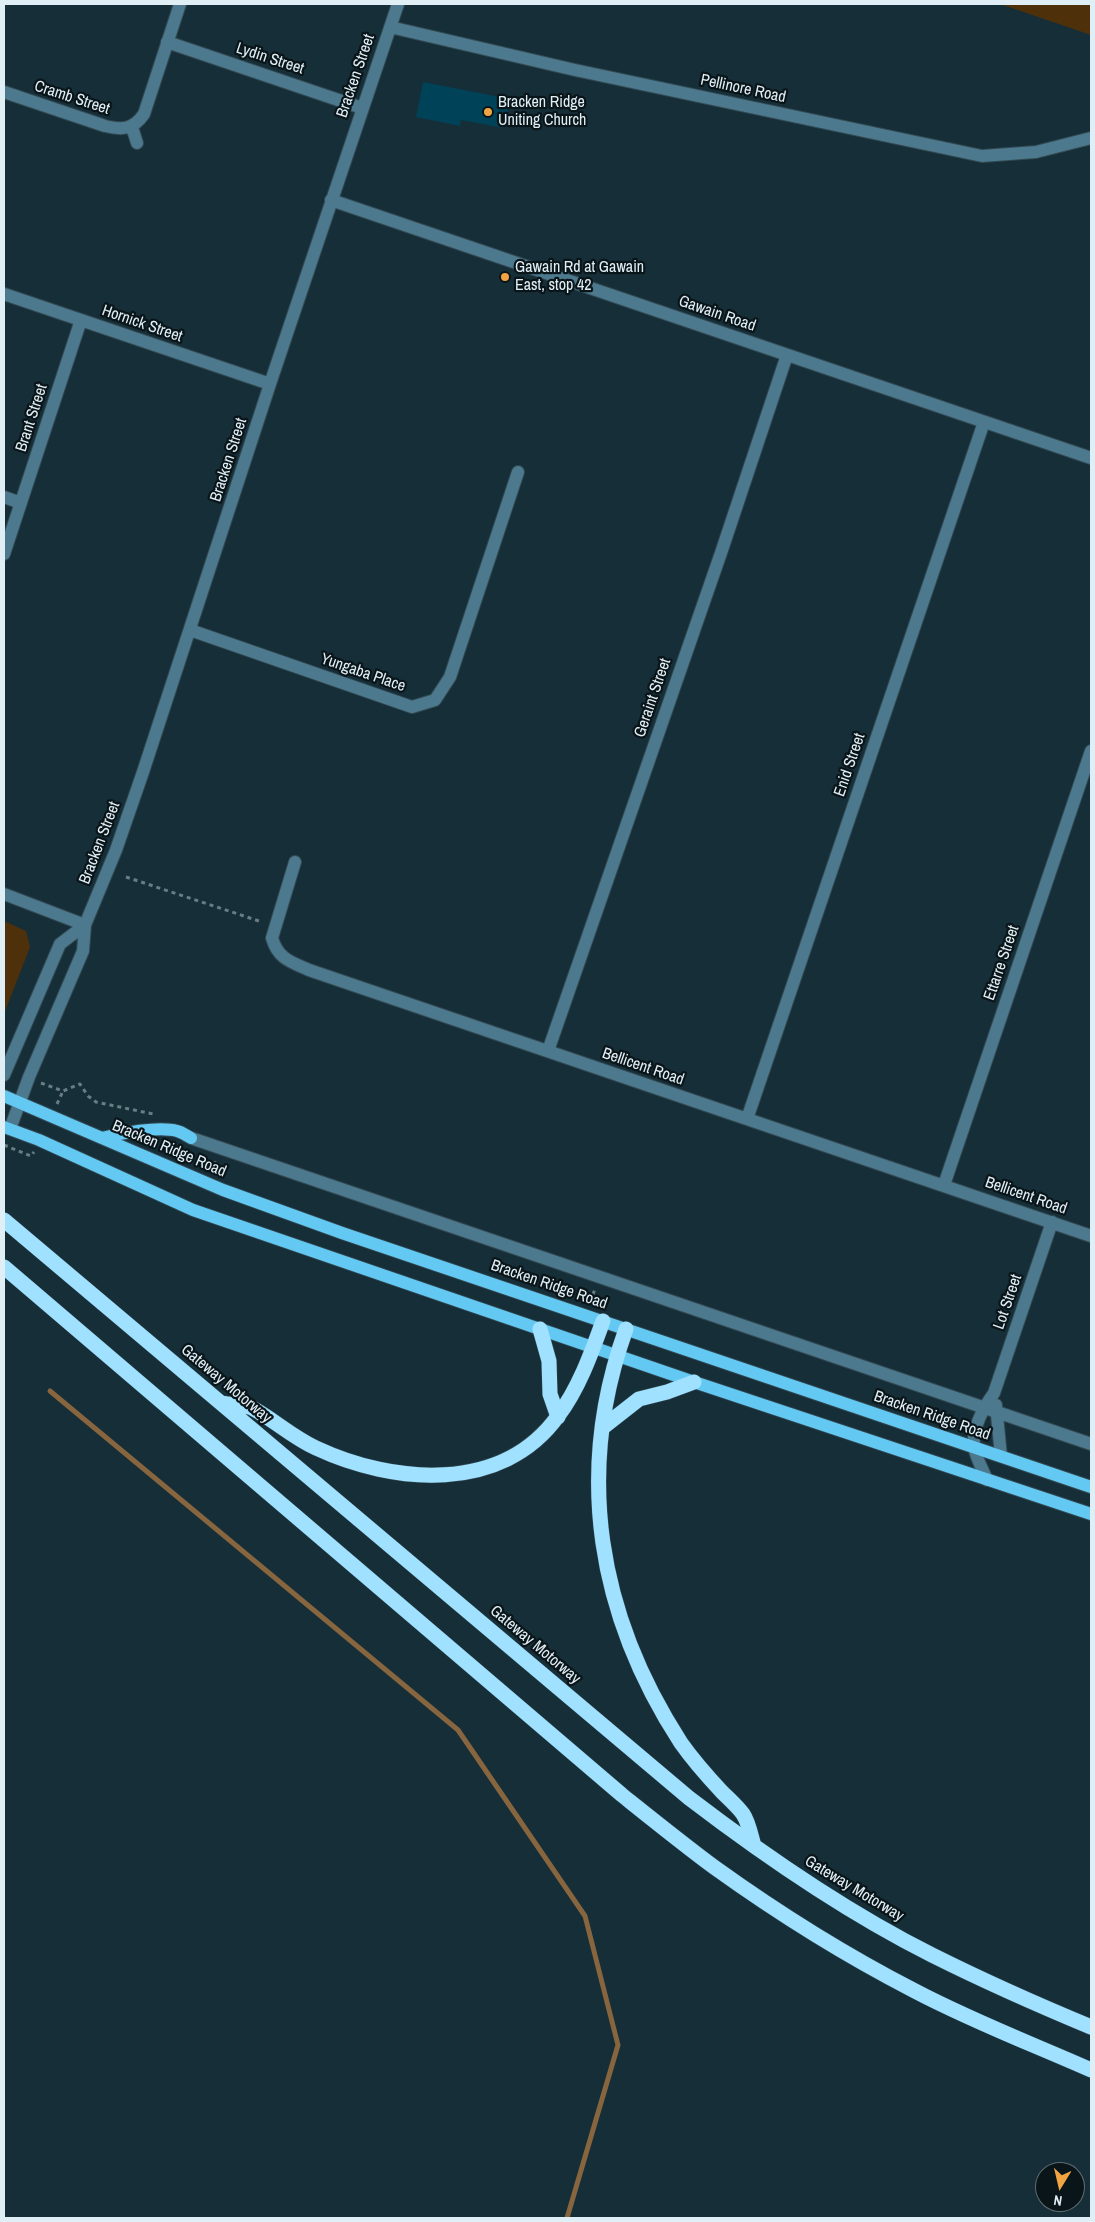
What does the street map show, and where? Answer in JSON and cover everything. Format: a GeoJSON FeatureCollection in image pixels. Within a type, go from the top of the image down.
{"type":"FeatureCollection","features":[{"type":"Feature","properties":{"kind":"highway","name":"Gateway Motorway"},"geometry":{"type":"LineString","coordinates":[[4,1220],[689,1798],[754,1846],[878,1926],[1012,1993],[1091,2028]]}},
{"type":"Feature","properties":{"kind":"highway"},"geometry":{"type":"LineString","coordinates":[[4,1267],[622,1795],[714,1867],[788,1918],[905,1986],[970,2019],[1091,2070]]}},
{"type":"Feature","properties":{"kind":"highway"},"geometry":{"type":"LineString","coordinates":[[220,1403],[250,1408],[288,1433],[316,1448],[350,1462],[388,1472],[428,1477],[466,1473],[491,1466],[518,1454],[535,1441],[558,1417],[583,1374],[603,1321]]}},
{"type":"Feature","properties":{"kind":"highway"},"geometry":{"type":"LineString","coordinates":[[540,1329],[549,1361],[550,1394],[558,1417]]}},
{"type":"Feature","properties":{"kind":"highway"},"geometry":{"type":"LineString","coordinates":[[626,1329],[604,1403],[598,1476],[601,1529],[608,1573],[620,1617],[636,1661],[656,1702],[683,1745],[711,1781],[744,1815],[754,1846]]}},
{"type":"Feature","properties":{"kind":"highway"},"geometry":{"type":"LineString","coordinates":[[602,1428],[638,1400],[694,1382]]}},
{"type":"Feature","properties":{"kind":"main road","name":"Bracken Ridge Road"},"geometry":{"type":"LineString","coordinates":[[4,1096],[223,1190],[1091,1487]]}},
{"type":"Feature","properties":{"kind":"main road"},"geometry":{"type":"LineString","coordinates":[[7,1128],[193,1210],[694,1382],[1091,1514]]}},
{"type":"Feature","properties":{"kind":"main road"},"geometry":{"type":"LineString","coordinates":[[102,1138],[126,1132],[169,1130],[181,1132],[191,1138]]}},
{"type":"Feature","properties":{"kind":"street"},"geometry":{"type":"LineString","coordinates":[[137,143],[132,127],[144,114],[180,4]]}},
{"type":"Feature","properties":{"kind":"street","name":"Bracken Street"},"geometry":{"type":"LineString","coordinates":[[7,1128],[20,1102],[83,951],[85,925],[116,850],[331,200],[398,4]]}},
{"type":"Feature","properties":{"kind":"street","name":"Pellinore Road"},"geometry":{"type":"LineString","coordinates":[[390,27],[575,70],[982,156],[1036,152],[1091,138]]}},
{"type":"Feature","properties":{"kind":"street","name":"Lydin Street"},"geometry":{"type":"LineString","coordinates":[[167,42],[362,108]]}},
{"type":"Feature","properties":{"kind":"street","name":"Cramb Street"},"geometry":{"type":"LineString","coordinates":[[4,92],[105,126],[118,129],[132,127]]}},
{"type":"Feature","properties":{"kind":"street","name":"Gawain Road"},"geometry":{"type":"LineString","coordinates":[[331,200],[1091,458]]}},
{"type":"Feature","properties":{"kind":"street","name":"Hornick Street"},"geometry":{"type":"LineString","coordinates":[[4,294],[270,384]]}},
{"type":"Feature","properties":{"kind":"street","name":"Brant Street"},"geometry":{"type":"LineString","coordinates":[[4,554],[81,320]]}},
{"type":"Feature","properties":{"kind":"street","name":"Geraint Street"},"geometry":{"type":"LineString","coordinates":[[548,1051],[787,355]]}},
{"type":"Feature","properties":{"kind":"street","name":"Enid Street"},"geometry":{"type":"LineString","coordinates":[[746,1119],[984,422]]}},
{"type":"Feature","properties":{"kind":"street","name":"Yungaba Place"},"geometry":{"type":"LineString","coordinates":[[190,630],[412,707],[436,700],[450,677],[518,472]]}},
{"type":"Feature","properties":{"kind":"street"},"geometry":{"type":"LineString","coordinates":[[4,497],[21,503]]}},
{"type":"Feature","properties":{"kind":"street","name":"Ettarre Street"},"geometry":{"type":"LineString","coordinates":[[944,1185],[1091,751]]}},
{"type":"Feature","properties":{"kind":"street","name":"Bellicent Road"},"geometry":{"type":"LineString","coordinates":[[295,862],[272,938],[275,950],[285,959],[310,970],[1091,1236]]}},
{"type":"Feature","properties":{"kind":"street"},"geometry":{"type":"LineString","coordinates":[[4,894],[85,925]]}},
{"type":"Feature","properties":{"kind":"street"},"geometry":{"type":"LineString","coordinates":[[4,1075],[60,944],[85,925]]}},
{"type":"Feature","properties":{"kind":"street","name":"Bracken Ridge Road"},"geometry":{"type":"LineString","coordinates":[[191,1138],[1091,1444]]}},
{"type":"Feature","properties":{"kind":"street","name":"Lot Street"},"geometry":{"type":"LineString","coordinates":[[974,1447],[976,1431],[984,1407],[994,1392],[1052,1222]]}},
{"type":"Feature","properties":{"kind":"street","name":"Lot Street"},"geometry":{"type":"LineString","coordinates":[[994,1392],[1001,1456]]}},
{"type":"Feature","properties":{"kind":"street"},"geometry":{"type":"LineString","coordinates":[[974,1447],[987,1480]]}},
{"type":"Feature","properties":{"kind":"path"},"geometry":{"type":"LineString","coordinates":[[126,877],[266,923]]}},
{"type":"Feature","properties":{"kind":"path"},"geometry":{"type":"LineString","coordinates":[[44,1084],[63,1091]]}},
{"type":"Feature","properties":{"kind":"path"},"geometry":{"type":"LineString","coordinates":[[56,1106],[63,1091],[80,1084],[88,1096],[96,1102],[107,1106],[150,1113],[157,1119]]}},
{"type":"Feature","properties":{"kind":"path"},"geometry":{"type":"LineString","coordinates":[[179,1154],[224,1166]]}},
{"type":"Feature","properties":{"kind":"shaded area"},"geometry":{"type":"Polygon","coordinates":[[[1000,4],[1091,4],[1091,35],[1000,4]]]}},
{"type":"Feature","properties":{"kind":"shaded area"},"geometry":{"type":"Polygon","coordinates":[[[4,921],[26,931],[30,947],[4,1014],[4,921]]]}},
{"type":"Feature","properties":{"kind":"building","name":"Bracken Ridge Uniting Church"},"geometry":{"type":"Polygon","coordinates":[[[423,82],[510,99],[504,128],[461,120],[460,126],[416,117],[423,82]]]}},
{"type":"Feature","properties":{"kind":"waterway"},"geometry":{"type":"LineString","coordinates":[[50,1391],[458,1730],[585,1916],[618,2045],[567,2218]]}},
{"type":"Feature","properties":{"kind":"place","name":"Bracken Ridge Uniting Church"},"geometry":{"type":"Point","coordinates":[488,112]}},
{"type":"Feature","properties":{"kind":"place","name":"Gawain Rd at Gawain East, stop 42"},"geometry":{"type":"Point","coordinates":[505,277]}}]}
